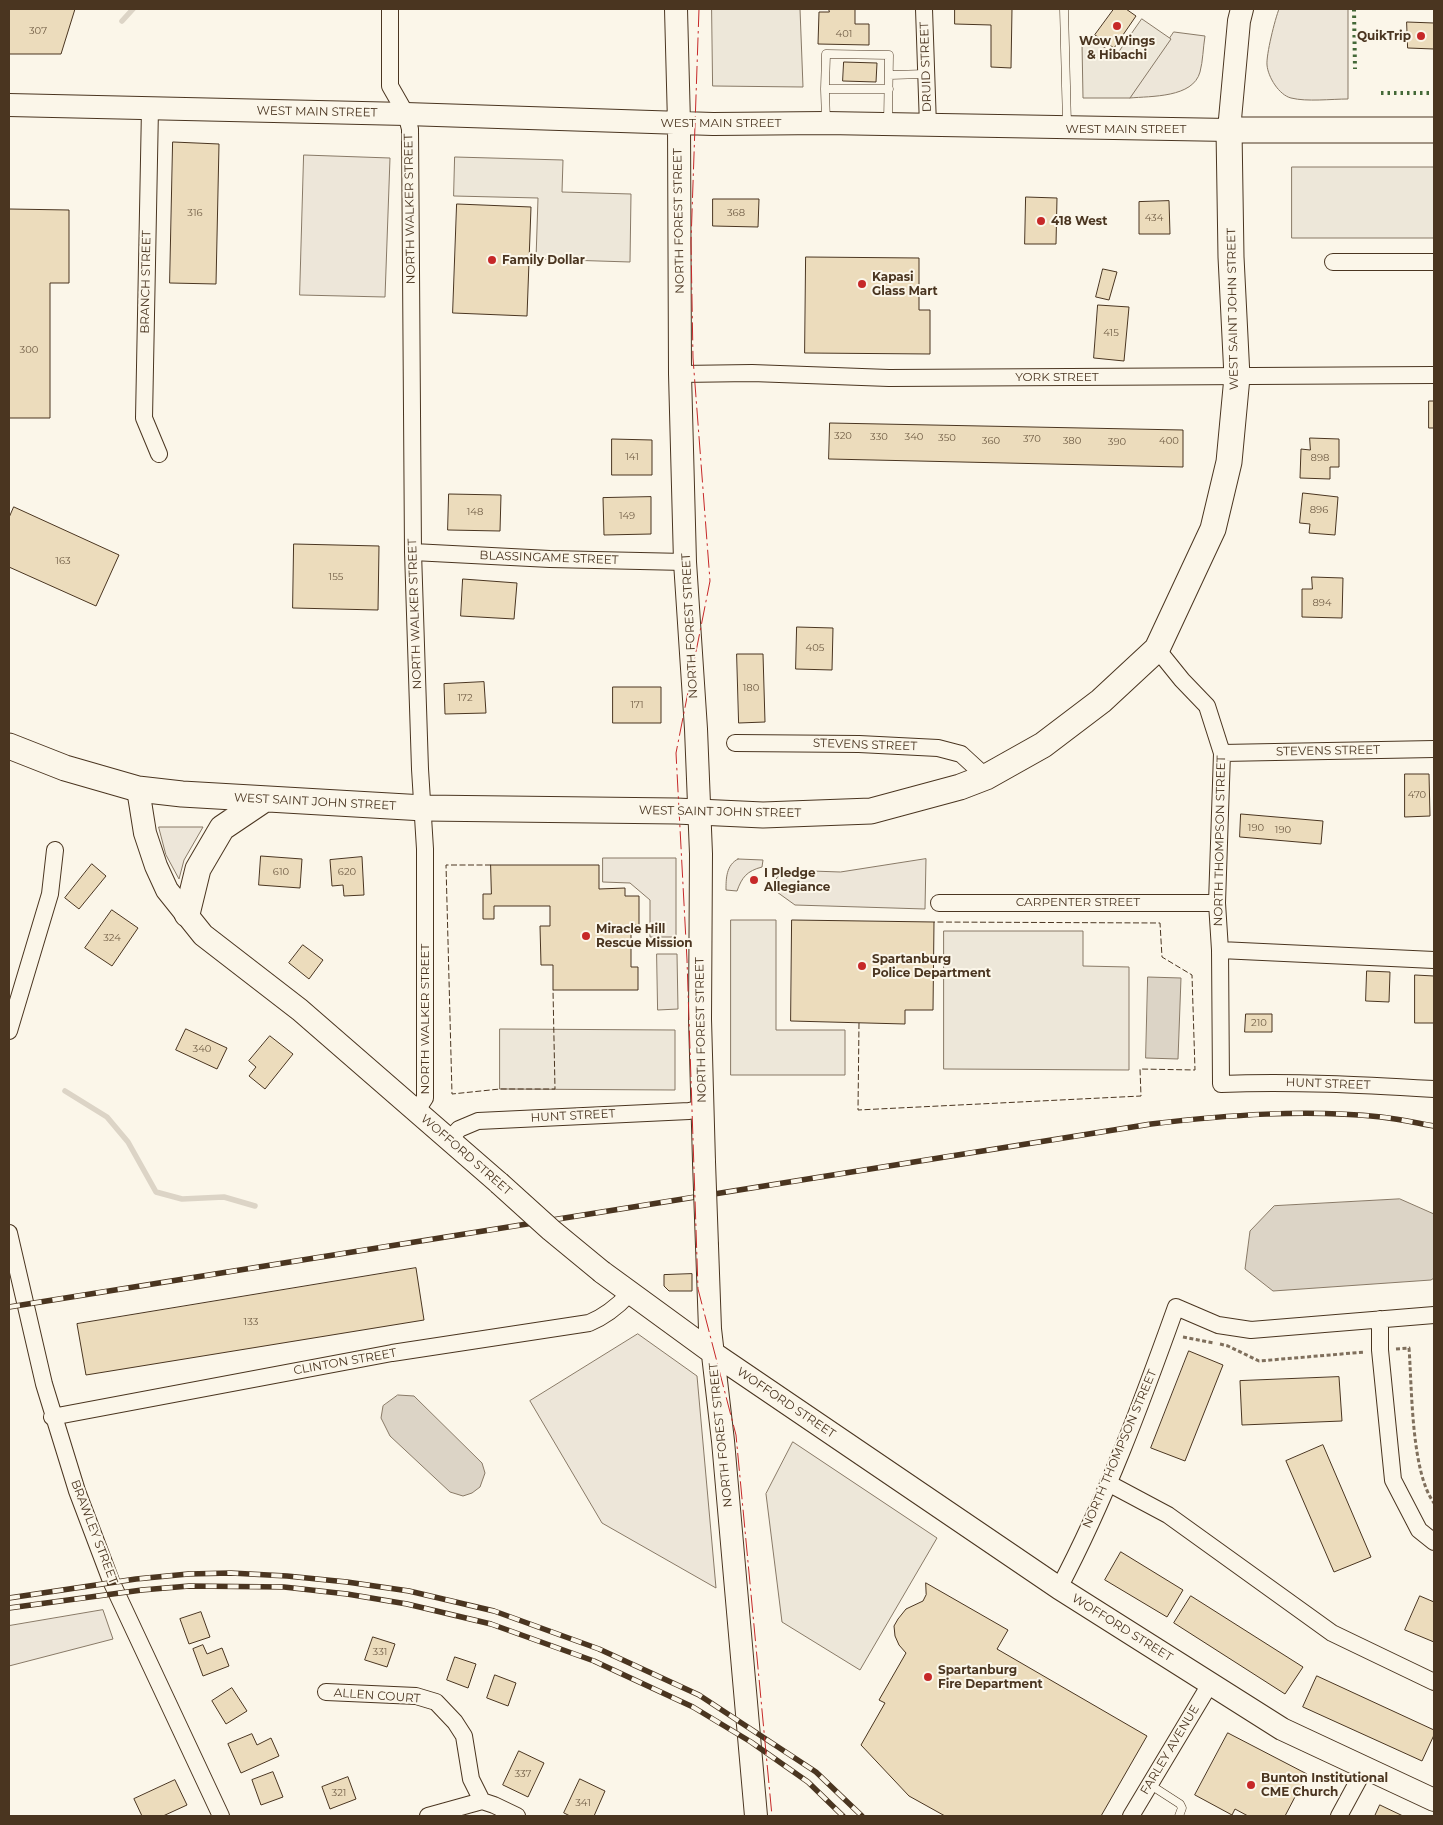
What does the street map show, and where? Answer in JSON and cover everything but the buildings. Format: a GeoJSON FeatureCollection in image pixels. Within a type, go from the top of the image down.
{"type":"FeatureCollection","features":[{"type":"Feature","properties":{"kind":"main road","name":"WEST MAIN STREET"},"geometry":{"type":"LineString","coordinates":[[1230,130],[1434,130]]}},
{"type":"Feature","properties":{"kind":"main road","name":"WEST SAINT JOHN STREET"},"geometry":{"type":"LineString","coordinates":[[9,746],[65,768],[138,789],[265,800],[424,808],[698,812],[763,815],[871,811],[960,787],[986,777],[1043,745],[1101,700],[1157,649],[1213,529],[1230,462],[1237,377],[1231,257],[1230,130]]}},
{"type":"Feature","properties":{"kind":"main road"},"geometry":{"type":"LineString","coordinates":[[187,914],[198,869],[222,828],[265,800]]}},
{"type":"Feature","properties":{"kind":"street"},"geometry":{"type":"LineString","coordinates":[[390,9],[390,86],[406,114]]}},
{"type":"Feature","properties":{"kind":"street","name":"NORTH FOREST STREET"},"geometry":{"type":"LineString","coordinates":[[676,9],[679,123],[680,374],[685,562],[701,854],[700,1018],[707,1246],[713,1353],[723,1441],[756,1816]]}},
{"type":"Feature","properties":{"kind":"street","name":"DRUID STREET"},"geometry":{"type":"LineString","coordinates":[[924,9],[928,126]]}},
{"type":"Feature","properties":{"kind":"street"},"geometry":{"type":"LineString","coordinates":[[1230,130],[1239,21],[1242,9]]}},
{"type":"Feature","properties":{"kind":"street","name":"WEST MAIN STREET"},"geometry":{"type":"LineString","coordinates":[[9,105],[406,114],[679,123],[826,123],[1230,130]]}},
{"type":"Feature","properties":{"kind":"street","name":"BRANCH STREET"},"geometry":{"type":"LineString","coordinates":[[150,108],[144,418],[159,454]]}},
{"type":"Feature","properties":{"kind":"street","name":"NORTH WALKER STREET"},"geometry":{"type":"LineString","coordinates":[[406,114],[410,129],[413,552],[420,769],[424,808],[425,849],[425,1098],[416,1112]]}},
{"type":"Feature","properties":{"kind":"street"},"geometry":{"type":"LineString","coordinates":[[1333,262],[1434,262]]}},
{"type":"Feature","properties":{"kind":"street","name":"YORK STREET"},"geometry":{"type":"LineString","coordinates":[[680,374],[752,373],[889,378],[1434,375]]}},
{"type":"Feature","properties":{"kind":"street","name":"BLASSINGAME STREET"},"geometry":{"type":"LineString","coordinates":[[413,552],[550,559],[685,562]]}},
{"type":"Feature","properties":{"kind":"street","name":"NORTH THOMPSON STREET"},"geometry":{"type":"LineString","coordinates":[[1157,649],[1182,680],[1207,706],[1222,753],[1217,903],[1220,950],[1221,1084]]}},
{"type":"Feature","properties":{"kind":"street","name":"STEVENS STREET"},"geometry":{"type":"LineString","coordinates":[[735,742],[859,744],[938,748],[961,754],[986,777]]}},
{"type":"Feature","properties":{"kind":"street","name":"STEVENS STREET"},"geometry":{"type":"LineString","coordinates":[[1222,753],[1434,749]]}},
{"type":"Feature","properties":{"kind":"street","name":"WOFFORD STREET"},"geometry":{"type":"LineString","coordinates":[[138,789],[145,833],[156,866],[167,890],[203,935],[300,1010],[551,1230],[629,1294],[1059,1588],[1210,1684],[1282,1729],[1434,1800]]}},
{"type":"Feature","properties":{"kind":"street"},"geometry":{"type":"LineString","coordinates":[[9,1031],[50,894],[55,850]]}},
{"type":"Feature","properties":{"kind":"street","name":"CARPENTER STREET"},"geometry":{"type":"LineString","coordinates":[[940,903],[1217,903]]}},
{"type":"Feature","properties":{"kind":"street"},"geometry":{"type":"LineString","coordinates":[[1220,950],[1434,960]]}},
{"type":"Feature","properties":{"kind":"street","name":"HUNT STREET"},"geometry":{"type":"LineString","coordinates":[[1221,1084],[1300,1082],[1434,1089]]}},
{"type":"Feature","properties":{"kind":"street","name":"HUNT STREET"},"geometry":{"type":"LineString","coordinates":[[449,1140],[459,1129],[478,1121],[688,1111],[703,1108]]}},
{"type":"Feature","properties":{"kind":"street","name":"BRAWLEY STREET"},"geometry":{"type":"LineString","coordinates":[[9,1233],[52,1417],[76,1491],[112,1581],[221,1816]]}},
{"type":"Feature","properties":{"kind":"street","name":"CLINTON STREET"},"geometry":{"type":"LineString","coordinates":[[52,1417],[392,1353],[589,1323],[602,1318],[629,1294]]}},
{"type":"Feature","properties":{"kind":"street","name":"NORTH THOMPSON STREET"},"geometry":{"type":"LineString","coordinates":[[1059,1588],[1108,1484],[1176,1307],[1218,1325],[1251,1330],[1380,1319]]}},
{"type":"Feature","properties":{"kind":"street"},"geometry":{"type":"LineString","coordinates":[[1434,1315],[1380,1319],[1380,1350],[1393,1480],[1418,1530],[1434,1542]]}},
{"type":"Feature","properties":{"kind":"street"},"geometry":{"type":"LineString","coordinates":[[1108,1484],[1168,1515],[1332,1633],[1434,1682]]}},
{"type":"Feature","properties":{"kind":"street","name":"FARLEY AVENUE"},"geometry":{"type":"LineString","coordinates":[[1131,1816],[1210,1684]]}},
{"type":"Feature","properties":{"kind":"street","name":"ALLEN COURT"},"geometry":{"type":"LineString","coordinates":[[326,1692],[416,1696],[436,1702],[451,1717],[464,1736],[471,1779],[482,1801]]}},
{"type":"Feature","properties":{"kind":"street"},"geometry":{"type":"LineString","coordinates":[[1339,1816],[1365,1768]]}},
{"type":"Feature","properties":{"kind":"street"},"geometry":{"type":"LineString","coordinates":[[428,1816],[482,1801],[510,1814]]}},
{"type":"Feature","properties":{"kind":"lane"},"geometry":{"type":"LineString","coordinates":[[1064,9],[1068,101],[1067,128]]}},
{"type":"Feature","properties":{"kind":"lane"},"geometry":{"type":"LineString","coordinates":[[826,123],[826,54],[889,55],[888,125]]}},
{"type":"Feature","properties":{"kind":"lane"},"geometry":{"type":"LineString","coordinates":[[889,75],[927,74]]}},
{"type":"Feature","properties":{"kind":"lane"},"geometry":{"type":"LineString","coordinates":[[825,89],[889,89]]}},
{"type":"Feature","properties":{"kind":"lane"},"geometry":{"type":"LineString","coordinates":[[1149,1784],[1180,1804],[1182,1808],[1179,1816]]}},
{"type":"Feature","properties":{"kind":"path"},"geometry":{"type":"LineString","coordinates":[[1168,1332],[1228,1346],[1259,1361],[1409,1348],[1416,1455],[1430,1497],[1434,1502]]}},
{"type":"Feature","properties":{"kind":"shaded area"},"geometry":{"type":"Polygon","coordinates":[[[712,9],[800,9],[803,87],[713,86],[712,9]]]}},
{"type":"Feature","properties":{"kind":"shaded area"},"geometry":{"type":"Polygon","coordinates":[[[1279,9],[1348,9],[1348,99],[1297,99],[1287,96],[1278,89],[1268,70],[1267,60],[1279,9]]]}},
{"type":"Feature","properties":{"kind":"shaded area"},"geometry":{"type":"Polygon","coordinates":[[[1142,19],[1171,39],[1130,98],[1083,98],[1082,44],[1093,40],[1116,55],[1142,19]]]}},
{"type":"Feature","properties":{"kind":"shaded area"},"geometry":{"type":"Polygon","coordinates":[[[1174,32],[1205,36],[1201,68],[1196,80],[1189,87],[1170,94],[1130,98],[1174,32]]]}},
{"type":"Feature","properties":{"kind":"shaded area"},"geometry":{"type":"Polygon","coordinates":[[[304,155],[390,158],[385,297],[300,295],[304,155]]]}},
{"type":"Feature","properties":{"kind":"shaded area"},"geometry":{"type":"Polygon","coordinates":[[[455,157],[563,160],[562,192],[631,194],[630,262],[536,259],[538,198],[454,196],[455,157]]]}},
{"type":"Feature","properties":{"kind":"shaded area"},"geometry":{"type":"Polygon","coordinates":[[[1292,167],[1434,167],[1434,238],[1292,238],[1292,167]]]}},
{"type":"Feature","properties":{"kind":"shaded area"},"geometry":{"type":"Polygon","coordinates":[[[159,827],[203,827],[184,860],[179,879],[166,855],[159,827]]]}},
{"type":"Feature","properties":{"kind":"shaded area"},"geometry":{"type":"Polygon","coordinates":[[[603,858],[676,858],[676,937],[650,937],[650,900],[630,883],[603,882],[603,858]]]}},
{"type":"Feature","properties":{"kind":"shaded area"},"geometry":{"type":"Polygon","coordinates":[[[738,859],[763,860],[762,867],[752,870],[746,875],[737,891],[726,890],[729,869],[738,859]]]}},
{"type":"Feature","properties":{"kind":"shaded area"},"geometry":{"type":"Polygon","coordinates":[[[926,859],[925,909],[795,905],[770,887],[783,870],[840,872],[926,859]]]}},
{"type":"Feature","properties":{"kind":"shaded area"},"geometry":{"type":"Polygon","coordinates":[[[731,920],[776,920],[776,1030],[845,1030],[845,1075],[731,1075],[731,920]]]}},
{"type":"Feature","properties":{"kind":"shaded area"},"geometry":{"type":"Polygon","coordinates":[[[944,931],[1083,931],[1083,966],[1129,967],[1129,1070],[944,1069],[944,931]]]}},
{"type":"Feature","properties":{"kind":"shaded area"},"geometry":{"type":"Polygon","coordinates":[[[657,954],[677,954],[678,1009],[658,1010],[657,954]]]}},
{"type":"Feature","properties":{"kind":"shaded area"},"geometry":{"type":"Polygon","coordinates":[[[1148,977],[1181,978],[1178,1059],[1146,1058],[1148,977]]]}},
{"type":"Feature","properties":{"kind":"shaded area"},"geometry":{"type":"Polygon","coordinates":[[[500,1029],[675,1030],[675,1090],[500,1089],[500,1029]]]}},
{"type":"Feature","properties":{"kind":"shaded area"},"geometry":{"type":"Polygon","coordinates":[[[1400,1199],[1434,1214],[1434,1278],[1431,1280],[1273,1291],[1245,1269],[1250,1231],[1274,1206],[1400,1199]]]}},
{"type":"Feature","properties":{"kind":"shaded area"},"geometry":{"type":"Polygon","coordinates":[[[638,1334],[697,1376],[716,1588],[602,1523],[530,1401],[638,1334]]]}},
{"type":"Feature","properties":{"kind":"shaded area"},"geometry":{"type":"Polygon","coordinates":[[[398,1395],[414,1396],[482,1463],[485,1473],[480,1487],[472,1493],[463,1496],[450,1492],[390,1436],[381,1418],[383,1406],[398,1395]]]}},
{"type":"Feature","properties":{"kind":"shaded area"},"geometry":{"type":"Polygon","coordinates":[[[793,1442],[937,1538],[860,1670],[782,1622],[766,1494],[793,1442]]]}},
{"type":"Feature","properties":{"kind":"shaded area"},"geometry":{"type":"Polygon","coordinates":[[[103,1610],[113,1639],[9,1666],[9,1626],[103,1610]]]}},
{"type":"Feature","properties":{"kind":"waterway"},"geometry":{"type":"LineString","coordinates":[[122,21],[133,9]]}},
{"type":"Feature","properties":{"kind":"waterway"},"geometry":{"type":"LineString","coordinates":[[65,1091],[107,1117],[128,1142],[156,1192],[182,1199],[224,1197],[255,1206]]}},
{"type":"Feature","properties":{"kind":"railway"},"geometry":{"type":"LineString","coordinates":[[9,1307],[1151,1124],[1266,1114],[1324,1113],[1381,1117],[1434,1126]]}},
{"type":"Feature","properties":{"kind":"railway"},"geometry":{"type":"LineString","coordinates":[[9,1598],[136,1579],[188,1574],[231,1573],[347,1582],[409,1591],[494,1611],[599,1649],[699,1695],[816,1772],[862,1816]]}},
{"type":"Feature","properties":{"kind":"railway"},"geometry":{"type":"LineString","coordinates":[[9,1608],[142,1590],[189,1586],[284,1587],[347,1594],[407,1604],[491,1624],[594,1661],[693,1707],[751,1742],[808,1782],[843,1816]]}},
{"type":"Feature","properties":{"kind":"hedge"},"geometry":{"type":"LineString","coordinates":[[1354,9],[1355,69]]}},
{"type":"Feature","properties":{"kind":"hedge"},"geometry":{"type":"LineString","coordinates":[[1381,93],[1434,93]]}},
{"type":"Feature","properties":{"kind":"fence"},"geometry":{"type":"LineString","coordinates":[[491,865],[446,865],[452,1094],[500,1089],[555,1089],[553,990]]}},
{"type":"Feature","properties":{"kind":"fence"},"geometry":{"type":"LineString","coordinates":[[859,1023],[858,1110],[1141,1096],[1140,1069],[1195,1070],[1192,975],[1162,957],[1160,923],[934,922]]}},
{"type":"Feature","properties":{"kind":"power"},"geometry":{"type":"LineString","coordinates":[[699,9],[691,242],[693,358],[710,581],[676,753],[687,960],[698,1289],[736,1435],[772,1816]]}},
{"type":"Feature","properties":{"kind":"place","name":"Wow Wings & Hibachi"},"geometry":{"type":"Point","coordinates":[1117,26]}},
{"type":"Feature","properties":{"kind":"place","name":"QuikTrip"},"geometry":{"type":"Point","coordinates":[1421,36]}},
{"type":"Feature","properties":{"kind":"place","name":"418 West"},"geometry":{"type":"Point","coordinates":[1041,221]}},
{"type":"Feature","properties":{"kind":"place","name":"Family Dollar"},"geometry":{"type":"Point","coordinates":[492,260]}},
{"type":"Feature","properties":{"kind":"place","name":"Kapasi Glass Mart"},"geometry":{"type":"Point","coordinates":[862,284]}},
{"type":"Feature","properties":{"kind":"place","name":"I Pledge Allegiance"},"geometry":{"type":"Point","coordinates":[754,880]}},
{"type":"Feature","properties":{"kind":"place","name":"Miracle Hill Rescue Mission"},"geometry":{"type":"Point","coordinates":[586,936]}},
{"type":"Feature","properties":{"kind":"place","name":"Spartanburg Police Department"},"geometry":{"type":"Point","coordinates":[862,966]}},
{"type":"Feature","properties":{"kind":"place","name":"Spartanburg Fire Department"},"geometry":{"type":"Point","coordinates":[928,1677]}},
{"type":"Feature","properties":{"kind":"place","name":"Bunton Institutional CME Church"},"geometry":{"type":"Point","coordinates":[1251,1785]}}]}
